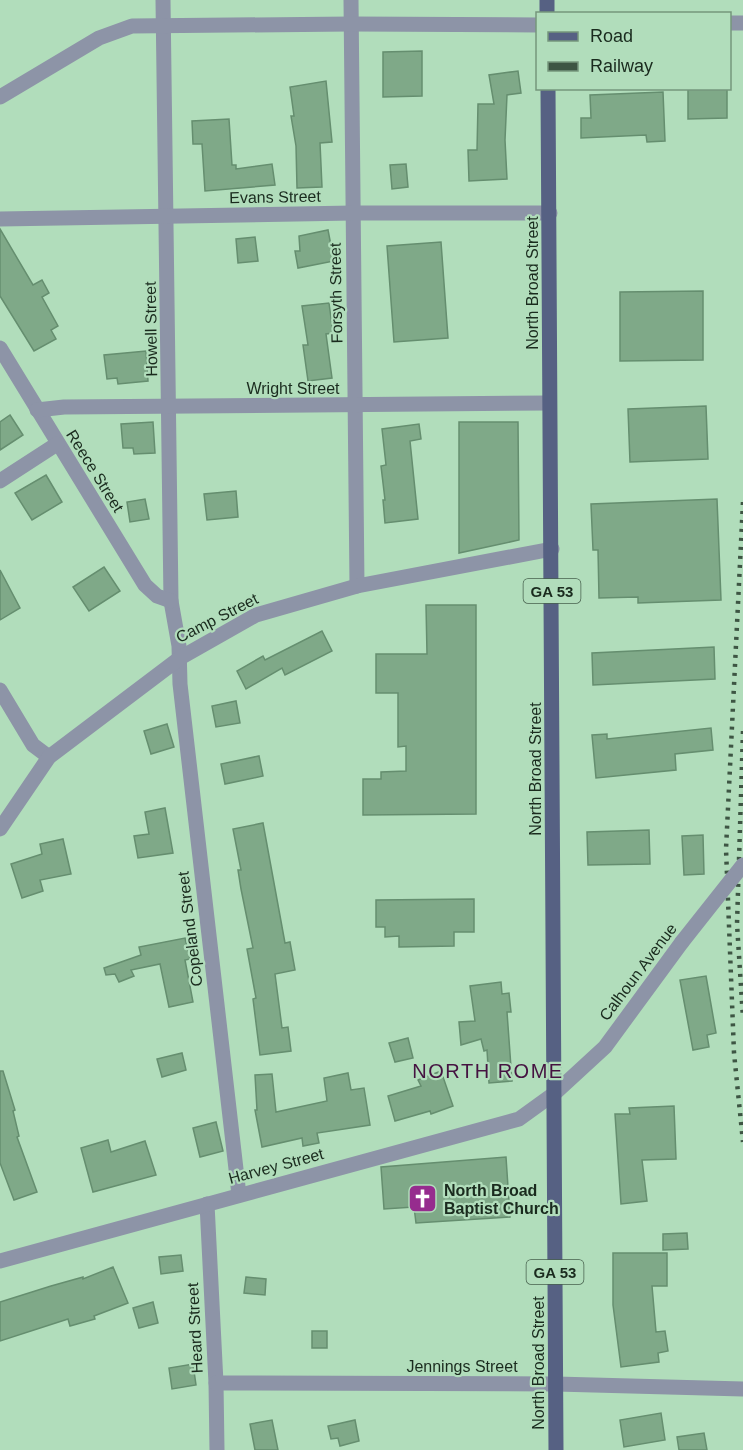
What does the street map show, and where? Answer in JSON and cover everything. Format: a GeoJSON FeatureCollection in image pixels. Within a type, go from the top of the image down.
{"type":"FeatureCollection","features":[{"type":"Feature","properties":{"kind":"main road","name":"North Broad Street"},"geometry":{"type":"LineString","coordinates":[[548,90],[556,1450]]}},
{"type":"Feature","properties":{"kind":"street","name":"Howell Street"},"geometry":{"type":"LineString","coordinates":[[164,0],[171,601],[180,658]]}},
{"type":"Feature","properties":{"kind":"street","name":"Forsyth Street"},"geometry":{"type":"LineString","coordinates":[[351,0],[357,586]]}},
{"type":"Feature","properties":{"kind":"street"},"geometry":{"type":"LineString","coordinates":[[0,97],[99,38],[132,26],[351,24],[536,26]]}},
{"type":"Feature","properties":{"kind":"street","name":"Evans Street"},"geometry":{"type":"LineString","coordinates":[[0,219],[353,213],[550,213]]}},
{"type":"Feature","properties":{"kind":"street","name":"Reece Street"},"geometry":{"type":"LineString","coordinates":[[0,348],[145,585],[157,596],[171,601]]}},
{"type":"Feature","properties":{"kind":"street","name":"Wright Street"},"geometry":{"type":"LineString","coordinates":[[37,410],[64,407],[549,403]]}},
{"type":"Feature","properties":{"kind":"street"},"geometry":{"type":"LineString","coordinates":[[0,481],[57,444]]}},
{"type":"Feature","properties":{"kind":"street","name":"Camp Street"},"geometry":{"type":"LineString","coordinates":[[0,829],[49,757],[180,658],[256,615],[357,586],[552,549]]}},
{"type":"Feature","properties":{"kind":"street","name":"Copeland Street"},"geometry":{"type":"LineString","coordinates":[[180,658],[180,684],[239,1195]]}},
{"type":"Feature","properties":{"kind":"street"},"geometry":{"type":"LineString","coordinates":[[0,690],[33,745],[49,757]]}},
{"type":"Feature","properties":{"kind":"street","name":"Calhoun Avenue"},"geometry":{"type":"LineString","coordinates":[[555,1093],[604,1047],[743,865]]}},
{"type":"Feature","properties":{"kind":"street","name":"Harvey Street"},"geometry":{"type":"LineString","coordinates":[[0,1262],[519,1119],[555,1093]]}},
{"type":"Feature","properties":{"kind":"street","name":"Heard Street"},"geometry":{"type":"LineString","coordinates":[[207,1204],[217,1450]]}},
{"type":"Feature","properties":{"kind":"street","name":"Jennings Street"},"geometry":{"type":"LineString","coordinates":[[216,1383],[556,1384],[743,1389]]}},
{"type":"Feature","properties":{"kind":"building"},"geometry":{"type":"Polygon","coordinates":[[[422,51],[422,96],[383,97],[383,52],[422,51]]]}},
{"type":"Feature","properties":{"kind":"building"},"geometry":{"type":"Polygon","coordinates":[[[518,71],[521,93],[507,95],[505,140],[507,179],[469,181],[468,150],[477,150],[478,104],[494,104],[489,75],[518,71]]]}},
{"type":"Feature","properties":{"kind":"building"},"geometry":{"type":"Polygon","coordinates":[[[326,81],[332,142],[320,143],[322,187],[297,188],[296,146],[291,116],[294,116],[290,87],[326,81]]]}},
{"type":"Feature","properties":{"kind":"building"},"geometry":{"type":"Polygon","coordinates":[[[688,90],[727,90],[727,118],[688,119],[688,90]]]}},
{"type":"Feature","properties":{"kind":"building"},"geometry":{"type":"Polygon","coordinates":[[[663,92],[665,141],[647,142],[646,135],[581,138],[581,118],[591,118],[590,95],[663,92]]]}},
{"type":"Feature","properties":{"kind":"building"},"geometry":{"type":"Polygon","coordinates":[[[229,119],[232,165],[236,165],[236,169],[272,164],[275,185],[205,191],[202,144],[193,144],[192,121],[229,119]]]}},
{"type":"Feature","properties":{"kind":"building"},"geometry":{"type":"Polygon","coordinates":[[[406,164],[408,187],[392,189],[390,165],[406,164]]]}},
{"type":"Feature","properties":{"kind":"building"},"geometry":{"type":"Polygon","coordinates":[[[0,229],[33,285],[42,280],[49,293],[42,297],[58,326],[51,330],[56,339],[34,351],[0,296],[0,229]]]}},
{"type":"Feature","properties":{"kind":"building"},"geometry":{"type":"Polygon","coordinates":[[[328,230],[334,261],[298,268],[295,251],[300,251],[299,236],[328,230]]]}},
{"type":"Feature","properties":{"kind":"building"},"geometry":{"type":"Polygon","coordinates":[[[255,237],[258,261],[238,263],[236,239],[255,237]]]}},
{"type":"Feature","properties":{"kind":"building"},"geometry":{"type":"Polygon","coordinates":[[[441,242],[448,338],[394,342],[387,246],[441,242]]]}},
{"type":"Feature","properties":{"kind":"building"},"geometry":{"type":"Polygon","coordinates":[[[703,291],[703,360],[620,361],[620,292],[703,291]]]}},
{"type":"Feature","properties":{"kind":"building"},"geometry":{"type":"Polygon","coordinates":[[[329,303],[333,333],[326,334],[332,378],[308,381],[303,345],[308,345],[302,306],[329,303]]]}},
{"type":"Feature","properties":{"kind":"building"},"geometry":{"type":"Polygon","coordinates":[[[146,351],[148,381],[118,384],[117,378],[107,379],[104,355],[146,351]]]}},
{"type":"Feature","properties":{"kind":"building"},"geometry":{"type":"Polygon","coordinates":[[[706,406],[708,459],[630,462],[628,409],[706,406]]]}},
{"type":"Feature","properties":{"kind":"building"},"geometry":{"type":"Polygon","coordinates":[[[10,415],[23,435],[0,450],[0,422],[10,415]]]}},
{"type":"Feature","properties":{"kind":"building"},"geometry":{"type":"Polygon","coordinates":[[[153,422],[155,453],[134,454],[133,448],[123,448],[121,424],[153,422]]]}},
{"type":"Feature","properties":{"kind":"building"},"geometry":{"type":"Polygon","coordinates":[[[459,422],[518,422],[519,540],[459,553],[459,422]]]}},
{"type":"Feature","properties":{"kind":"building"},"geometry":{"type":"Polygon","coordinates":[[[419,424],[421,439],[410,441],[418,519],[385,523],[381,466],[386,465],[382,429],[419,424]]]}},
{"type":"Feature","properties":{"kind":"building"},"geometry":{"type":"Polygon","coordinates":[[[46,475],[62,502],[32,520],[15,493],[46,475]]]}},
{"type":"Feature","properties":{"kind":"building"},"geometry":{"type":"Polygon","coordinates":[[[236,491],[238,517],[207,520],[204,494],[236,491]]]}},
{"type":"Feature","properties":{"kind":"building"},"geometry":{"type":"Polygon","coordinates":[[[145,499],[149,519],[130,522],[127,502],[145,499]]]}},
{"type":"Feature","properties":{"kind":"building"},"geometry":{"type":"Polygon","coordinates":[[[717,499],[721,600],[638,603],[638,597],[599,598],[598,550],[593,550],[591,504],[717,499]]]}},
{"type":"Feature","properties":{"kind":"building"},"geometry":{"type":"Polygon","coordinates":[[[104,567],[120,591],[89,611],[73,587],[104,567]]]}},
{"type":"Feature","properties":{"kind":"building"},"geometry":{"type":"Polygon","coordinates":[[[0,570],[20,608],[0,620],[0,570]]]}},
{"type":"Feature","properties":{"kind":"building"},"geometry":{"type":"Polygon","coordinates":[[[426,605],[476,605],[476,814],[363,815],[363,779],[381,779],[381,772],[406,771],[406,746],[398,747],[398,693],[376,693],[376,654],[427,654],[426,605]]]}},
{"type":"Feature","properties":{"kind":"building"},"geometry":{"type":"Polygon","coordinates":[[[322,631],[332,651],[285,675],[282,668],[246,689],[237,671],[263,656],[265,660],[322,631]]]}},
{"type":"Feature","properties":{"kind":"building"},"geometry":{"type":"Polygon","coordinates":[[[714,647],[715,679],[593,685],[592,653],[714,647]]]}},
{"type":"Feature","properties":{"kind":"building"},"geometry":{"type":"Polygon","coordinates":[[[236,701],[240,723],[216,727],[212,706],[236,701]]]}},
{"type":"Feature","properties":{"kind":"building"},"geometry":{"type":"Polygon","coordinates":[[[167,724],[174,747],[151,754],[144,731],[167,724]]]}},
{"type":"Feature","properties":{"kind":"building"},"geometry":{"type":"Polygon","coordinates":[[[711,728],[713,750],[675,754],[676,770],[596,778],[592,735],[607,734],[607,739],[711,728]]]}},
{"type":"Feature","properties":{"kind":"building"},"geometry":{"type":"Polygon","coordinates":[[[259,756],[263,776],[225,784],[221,764],[259,756]]]}},
{"type":"Feature","properties":{"kind":"building"},"geometry":{"type":"Polygon","coordinates":[[[165,808],[173,853],[138,858],[134,836],[149,834],[145,812],[165,808]]]}},
{"type":"Feature","properties":{"kind":"building"},"geometry":{"type":"Polygon","coordinates":[[[263,823],[285,943],[290,942],[295,970],[275,974],[282,1028],[288,1027],[291,1051],[260,1055],[253,999],[256,998],[247,949],[253,948],[241,889],[238,870],[241,870],[233,829],[263,823]]]}},
{"type":"Feature","properties":{"kind":"building"},"geometry":{"type":"Polygon","coordinates":[[[649,830],[650,864],[588,865],[587,832],[649,830]]]}},
{"type":"Feature","properties":{"kind":"building"},"geometry":{"type":"Polygon","coordinates":[[[703,835],[704,874],[684,875],[682,836],[703,835]]]}},
{"type":"Feature","properties":{"kind":"building"},"geometry":{"type":"Polygon","coordinates":[[[63,839],[71,874],[40,880],[43,891],[22,898],[11,864],[42,854],[40,844],[63,839]]]}},
{"type":"Feature","properties":{"kind":"building"},"geometry":{"type":"Polygon","coordinates":[[[474,899],[474,932],[454,932],[454,946],[399,947],[399,936],[385,937],[385,927],[376,927],[376,900],[474,899]]]}},
{"type":"Feature","properties":{"kind":"building"},"geometry":{"type":"Polygon","coordinates":[[[185,938],[190,959],[185,960],[193,1002],[169,1007],[160,964],[131,970],[134,976],[119,982],[115,974],[106,975],[104,968],[141,955],[139,947],[185,938]]]}},
{"type":"Feature","properties":{"kind":"building"},"geometry":{"type":"Polygon","coordinates":[[[706,976],[716,1033],[707,1035],[709,1047],[693,1050],[680,980],[706,976]]]}},
{"type":"Feature","properties":{"kind":"building"},"geometry":{"type":"Polygon","coordinates":[[[501,982],[502,994],[509,993],[511,1012],[507,1012],[512,1081],[489,1083],[487,1050],[484,1051],[481,1039],[461,1045],[459,1022],[475,1021],[470,986],[501,982]]]}},
{"type":"Feature","properties":{"kind":"building"},"geometry":{"type":"Polygon","coordinates":[[[408,1038],[413,1058],[395,1062],[389,1043],[408,1038]]]}},
{"type":"Feature","properties":{"kind":"building"},"geometry":{"type":"Polygon","coordinates":[[[182,1053],[186,1070],[162,1077],[157,1059],[182,1053]]]}},
{"type":"Feature","properties":{"kind":"building"},"geometry":{"type":"Polygon","coordinates":[[[0,1071],[3,1071],[15,1110],[13,1111],[19,1136],[17,1137],[37,1192],[14,1200],[0,1163],[0,1071]]]}},
{"type":"Feature","properties":{"kind":"building"},"geometry":{"type":"Polygon","coordinates":[[[441,1071],[453,1106],[431,1114],[430,1111],[395,1121],[388,1096],[421,1086],[418,1080],[441,1071]]]}},
{"type":"Feature","properties":{"kind":"building"},"geometry":{"type":"Polygon","coordinates":[[[348,1073],[351,1090],[364,1088],[370,1125],[317,1133],[319,1143],[303,1146],[302,1138],[262,1147],[255,1110],[257,1110],[255,1075],[272,1074],[276,1112],[327,1101],[324,1078],[348,1073]]]}},
{"type":"Feature","properties":{"kind":"building"},"geometry":{"type":"Polygon","coordinates":[[[674,1106],[676,1159],[642,1160],[647,1201],[621,1204],[615,1114],[630,1114],[629,1108],[674,1106]]]}},
{"type":"Feature","properties":{"kind":"building"},"geometry":{"type":"Polygon","coordinates":[[[216,1122],[223,1151],[200,1157],[193,1128],[216,1122]]]}},
{"type":"Feature","properties":{"kind":"building"},"geometry":{"type":"Polygon","coordinates":[[[108,1140],[111,1152],[145,1141],[156,1175],[93,1192],[81,1148],[108,1140]]]}},
{"type":"Feature","properties":{"kind":"building"},"geometry":{"type":"Polygon","coordinates":[[[506,1157],[510,1217],[416,1223],[414,1207],[384,1209],[381,1167],[506,1157]]]}},
{"type":"Feature","properties":{"kind":"building"},"geometry":{"type":"Polygon","coordinates":[[[687,1233],[688,1249],[663,1250],[663,1234],[687,1233]]]}},
{"type":"Feature","properties":{"kind":"building"},"geometry":{"type":"Polygon","coordinates":[[[613,1253],[667,1253],[667,1286],[652,1286],[656,1332],[665,1331],[668,1351],[658,1353],[659,1362],[621,1367],[613,1305],[613,1253]]]}},
{"type":"Feature","properties":{"kind":"building"},"geometry":{"type":"Polygon","coordinates":[[[181,1255],[183,1271],[161,1274],[159,1257],[181,1255]]]}},
{"type":"Feature","properties":{"kind":"building"},"geometry":{"type":"Polygon","coordinates":[[[113,1267],[128,1303],[94,1316],[95,1319],[70,1326],[68,1319],[0,1341],[0,1302],[83,1277],[83,1279],[113,1267]]]}},
{"type":"Feature","properties":{"kind":"building"},"geometry":{"type":"Polygon","coordinates":[[[246,1277],[266,1279],[265,1295],[244,1293],[246,1277]]]}},
{"type":"Feature","properties":{"kind":"building"},"geometry":{"type":"Polygon","coordinates":[[[153,1302],[158,1323],[139,1328],[133,1308],[153,1302]]]}},
{"type":"Feature","properties":{"kind":"building"},"geometry":{"type":"Polygon","coordinates":[[[312,1331],[327,1331],[327,1348],[312,1348],[312,1331]]]}},
{"type":"Feature","properties":{"kind":"building"},"geometry":{"type":"Polygon","coordinates":[[[193,1364],[196,1385],[172,1389],[169,1368],[193,1364]]]}},
{"type":"Feature","properties":{"kind":"building"},"geometry":{"type":"Polygon","coordinates":[[[661,1413],[665,1440],[624,1447],[620,1420],[661,1413]]]}},
{"type":"Feature","properties":{"kind":"building"},"geometry":{"type":"Polygon","coordinates":[[[272,1420],[278,1450],[255,1450],[250,1424],[272,1420]]]}},
{"type":"Feature","properties":{"kind":"building"},"geometry":{"type":"Polygon","coordinates":[[[355,1420],[359,1441],[340,1446],[338,1438],[331,1439],[328,1426],[355,1420]]]}},
{"type":"Feature","properties":{"kind":"building"},"geometry":{"type":"Polygon","coordinates":[[[704,1433],[707,1450],[679,1450],[677,1437],[704,1433]]]}},
{"type":"Feature","properties":{"kind":"railway"},"geometry":{"type":"LineString","coordinates":[[743,502],[726,849],[734,1053],[743,1142]]}},
{"type":"Feature","properties":{"kind":"railway"},"geometry":{"type":"LineString","coordinates":[[743,731],[737,924],[743,1018]]}},
{"type":"Feature","properties":{"kind":"place","name":"North Broad Baptist Church"},"geometry":{"type":"Point","coordinates":[423,1199]}},
{"type":"Feature","properties":{"kind":"district","name":"NORTH ROME"},"geometry":{"type":"Point","coordinates":[488,1071]}}]}
